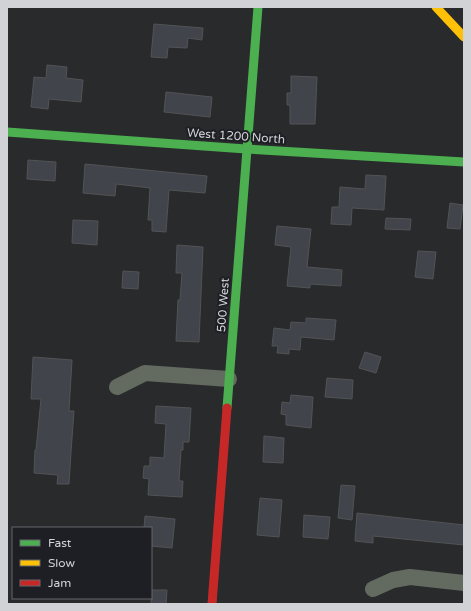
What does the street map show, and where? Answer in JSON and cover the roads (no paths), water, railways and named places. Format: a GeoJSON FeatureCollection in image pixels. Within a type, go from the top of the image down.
{"type":"FeatureCollection","features":[{"type":"Feature","properties":{"kind":"main road","name":"500 West"},"geometry":{"type":"LineString","coordinates":[[212,604],[258,7]]}},
{"type":"Feature","properties":{"kind":"main road"},"geometry":{"type":"LineString","coordinates":[[436,7],[464,37]]}},
{"type":"Feature","properties":{"kind":"main road","name":"West 1200 North"},"geometry":{"type":"LineString","coordinates":[[7,132],[246,149],[464,162]]}},
{"type":"Feature","properties":{"kind":"street"},"geometry":{"type":"LineString","coordinates":[[118,387],[145,373],[229,379]]}},
{"type":"Feature","properties":{"kind":"street"},"geometry":{"type":"LineString","coordinates":[[373,589],[393,580],[410,577],[464,583]]}}]}
